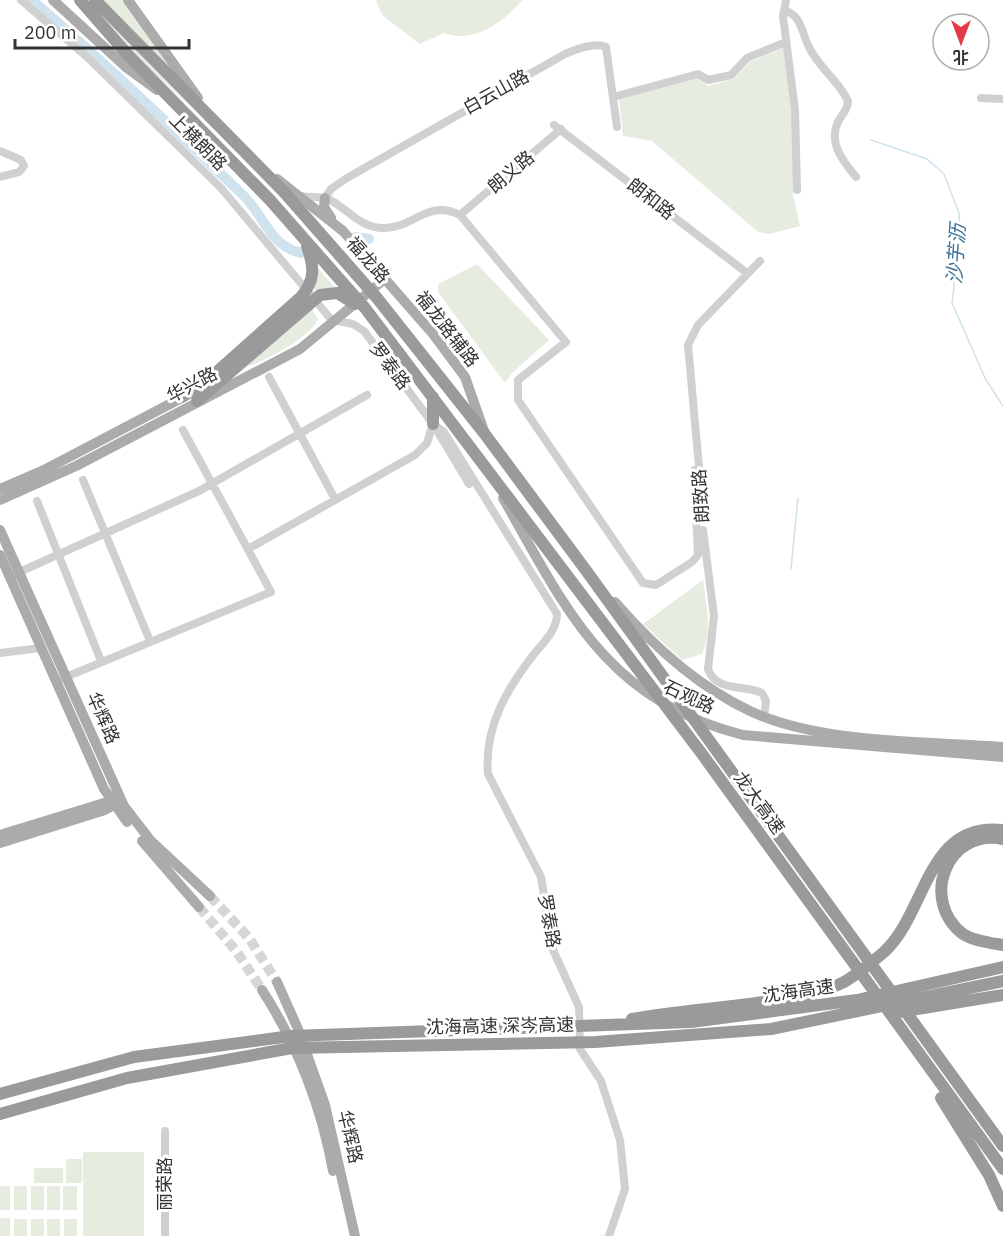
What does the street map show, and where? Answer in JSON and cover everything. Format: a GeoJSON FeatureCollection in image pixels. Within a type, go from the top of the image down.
{"type":"FeatureCollection","features":[{"type":"Feature","properties":{"kind":"highway","name":"福龙路"},"geometry":{"type":"LineString","coordinates":[[85,1],[173,102],[270,201],[364,309],[483,461]]}},
{"type":"Feature","properties":{"kind":"highway","name":"福龙路"},"geometry":{"type":"LineString","coordinates":[[85,1],[220,126],[365,284],[484,433],[585,568]]}},
{"type":"Feature","properties":{"kind":"highway"},"geometry":{"type":"LineString","coordinates":[[197,401],[218,384],[301,304],[314,271],[304,240]]}},
{"type":"Feature","properties":{"kind":"highway"},"geometry":{"type":"LineString","coordinates":[[182,397],[301,304],[333,292],[351,296]]}},
{"type":"Feature","properties":{"kind":"highway"},"geometry":{"type":"LineString","coordinates":[[433,424],[434,397]]}},
{"type":"Feature","properties":{"kind":"highway","name":"龙大高速"},"geometry":{"type":"LineString","coordinates":[[483,461],[702,754],[905,1038],[1003,1170]]}},
{"type":"Feature","properties":{"kind":"highway","name":"龙大高速"},"geometry":{"type":"LineString","coordinates":[[585,568],[720,759],[1003,1146]]}},
{"type":"Feature","properties":{"kind":"highway"},"geometry":{"type":"LineString","coordinates":[[595,1027],[649,1016],[802,996],[843,982],[886,950],[947,849],[957,840],[975,831],[1003,830]]}},
{"type":"Feature","properties":{"kind":"highway"},"geometry":{"type":"LineString","coordinates":[[1003,839],[981,839],[963,846],[946,866],[940,887],[946,913],[965,935],[1003,945]]}},
{"type":"Feature","properties":{"kind":"highway","name":"沈海高速"},"geometry":{"type":"LineString","coordinates":[[595,1027],[691,1022],[807,1008],[906,990],[1003,967]]}},
{"type":"Feature","properties":{"kind":"highway","name":"沈海高速 深岑高速"},"geometry":{"type":"LineString","coordinates":[[339,1040],[559,1043],[771,1029],[1003,981]]}},
{"type":"Feature","properties":{"kind":"highway"},"geometry":{"type":"LineString","coordinates":[[771,1029],[803,1028],[1003,995]]}},
{"type":"Feature","properties":{"kind":"highway","name":"沈海高速 深岑高速"},"geometry":{"type":"LineString","coordinates":[[0,1094],[38,1081],[134,1057],[292,1042],[595,1027]]}},
{"type":"Feature","properties":{"kind":"highway"},"geometry":{"type":"LineString","coordinates":[[905,1038],[989,1174],[1003,1206]]}},
{"type":"Feature","properties":{"kind":"highway","name":"沈海高速 深岑高速"},"geometry":{"type":"LineString","coordinates":[[0,1114],[127,1078],[292,1042]]}},
{"type":"Feature","properties":{"kind":"highway"},"geometry":{"type":"LineString","coordinates":[[945,1067],[1003,1135]]}},
{"type":"Feature","properties":{"kind":"main road"},"geometry":{"type":"LineString","coordinates":[[53,0],[127,68],[173,102]]}},
{"type":"Feature","properties":{"kind":"main road"},"geometry":{"type":"LineString","coordinates":[[128,0],[177,72],[220,126]]}},
{"type":"Feature","properties":{"kind":"main road","name":"福龙路辅路"},"geometry":{"type":"LineString","coordinates":[[255,162],[335,223],[386,278],[460,369],[484,433]]}},
{"type":"Feature","properties":{"kind":"main road"},"geometry":{"type":"LineString","coordinates":[[325,198],[326,212],[335,223]]}},
{"type":"Feature","properties":{"kind":"main road","name":"华兴路"},"geometry":{"type":"LineString","coordinates":[[0,500],[76,466],[300,349],[386,278]]}},
{"type":"Feature","properties":{"kind":"main road","name":"华兴路"},"geometry":{"type":"LineString","coordinates":[[0,489],[46,469],[182,397],[218,384],[297,344],[334,319]]}},
{"type":"Feature","properties":{"kind":"main road","name":"石观路"},"geometry":{"type":"LineString","coordinates":[[483,461],[550,581],[585,634],[626,678],[663,705],[706,725],[743,735],[1003,758]]}},
{"type":"Feature","properties":{"kind":"main road","name":"华辉路"},"geometry":{"type":"LineString","coordinates":[[0,530],[40,648],[91,761],[132,828],[199,907]]}},
{"type":"Feature","properties":{"kind":"main road","name":"华辉路"},"geometry":{"type":"LineString","coordinates":[[0,555],[14,574],[66,676],[115,802],[151,841],[210,896]]}},
{"type":"Feature","properties":{"kind":"main road","name":"石观路"},"geometry":{"type":"LineString","coordinates":[[585,568],[644,635],[694,678],[722,696],[764,717],[813,731],[1003,747]]}},
{"type":"Feature","properties":{"kind":"main road"},"geometry":{"type":"LineString","coordinates":[[77,816],[97,794],[91,761]]}},
{"type":"Feature","properties":{"kind":"main road"},"geometry":{"type":"LineString","coordinates":[[0,843],[115,802]]}},
{"type":"Feature","properties":{"kind":"main road"},"geometry":{"type":"LineString","coordinates":[[0,835],[77,816],[110,816],[132,828]]}},
{"type":"Feature","properties":{"kind":"main road","name":"华辉路"},"geometry":{"type":"LineString","coordinates":[[277,982],[306,1048],[327,1112],[348,1236]]}},
{"type":"Feature","properties":{"kind":"main road","name":"华辉路"},"geometry":{"type":"LineString","coordinates":[[262,990],[290,1043],[316,1104],[347,1221],[356,1236]]}},
{"type":"Feature","properties":{"kind":"street","name":"上横朗路"},"geometry":{"type":"LineString","coordinates":[[21,0],[104,74],[220,188],[334,319]]}},
{"type":"Feature","properties":{"kind":"street"},"geometry":{"type":"LineString","coordinates":[[786,0],[784,11],[786,42],[795,110],[796,190]]}},
{"type":"Feature","properties":{"kind":"street"},"geometry":{"type":"LineString","coordinates":[[784,11],[790,12],[797,18],[809,49],[848,101],[848,107],[835,130],[835,139],[841,159],[856,177]]}},
{"type":"Feature","properties":{"kind":"street"},"geometry":{"type":"LineString","coordinates":[[613,97],[698,74],[708,80],[731,75],[747,58],[786,42]]}},
{"type":"Feature","properties":{"kind":"street","name":"白云山路"},"geometry":{"type":"LineString","coordinates":[[325,198],[331,189],[347,178],[495,91],[573,50],[605,46],[617,127]]}},
{"type":"Feature","properties":{"kind":"street"},"geometry":{"type":"LineString","coordinates":[[981,98],[1003,99]]}},
{"type":"Feature","properties":{"kind":"street","name":"朗义路"},"geometry":{"type":"LineString","coordinates":[[460,215],[558,127]]}},
{"type":"Feature","properties":{"kind":"street","name":"朗和路"},"geometry":{"type":"LineString","coordinates":[[558,127],[747,273]]}},
{"type":"Feature","properties":{"kind":"street"},"geometry":{"type":"LineString","coordinates":[[0,151],[21,160],[24,166],[19,172],[0,177]]}},
{"type":"Feature","properties":{"kind":"street"},"geometry":{"type":"LineString","coordinates":[[297,195],[325,198],[366,225],[384,228],[401,225],[428,211],[446,210],[460,215],[566,342],[518,380],[518,400],[644,583],[656,585],[692,562],[698,555],[694,470]]}},
{"type":"Feature","properties":{"kind":"street"},"geometry":{"type":"LineString","coordinates":[[335,223],[337,214],[344,211]]}},
{"type":"Feature","properties":{"kind":"street","name":"朗致路"},"geometry":{"type":"LineString","coordinates":[[760,261],[698,325],[688,345],[687,356],[702,519],[714,616],[708,669],[712,677],[722,684],[762,693],[766,701],[764,717]]}},
{"type":"Feature","properties":{"kind":"street","name":"罗泰路"},"geometry":{"type":"LineString","coordinates":[[334,319],[353,324],[364,332],[433,424],[557,621],[517,676],[502,704],[492,726],[486,757],[488,774],[541,877],[553,950],[579,1007],[580,1049],[601,1082],[620,1140],[625,1189],[609,1236]]}},
{"type":"Feature","properties":{"kind":"street"},"geometry":{"type":"LineString","coordinates":[[269,376],[335,499]]}},
{"type":"Feature","properties":{"kind":"street"},"geometry":{"type":"LineString","coordinates":[[14,574],[211,484],[367,395]]}},
{"type":"Feature","properties":{"kind":"street"},"geometry":{"type":"LineString","coordinates":[[248,549],[415,455],[427,443],[433,424]]}},
{"type":"Feature","properties":{"kind":"street"},"geometry":{"type":"LineString","coordinates":[[55,681],[271,592],[183,430]]}},
{"type":"Feature","properties":{"kind":"street"},"geometry":{"type":"LineString","coordinates":[[83,480],[150,641]]}},
{"type":"Feature","properties":{"kind":"street"},"geometry":{"type":"LineString","coordinates":[[37,501],[101,661]]}},
{"type":"Feature","properties":{"kind":"street"},"geometry":{"type":"LineString","coordinates":[[0,653],[40,648]]}},
{"type":"Feature","properties":{"kind":"street","name":"丽荣路"},"geometry":{"type":"LineString","coordinates":[[165,1131],[165,1236]]}},
{"type":"Feature","properties":{"kind":"shaded area"},"geometry":{"type":"Polygon","coordinates":[[[88,0],[191,108],[120,41],[88,0]]]}},
{"type":"Feature","properties":{"kind":"shaded area"},"geometry":{"type":"Polygon","coordinates":[[[102,0],[124,0],[190,92],[102,0]]]}},
{"type":"Feature","properties":{"kind":"shaded area"},"geometry":{"type":"Polygon","coordinates":[[[376,0],[523,0],[488,29],[467,36],[444,33],[420,44],[382,15],[376,0]]]}},
{"type":"Feature","properties":{"kind":"shaded area"},"geometry":{"type":"Polygon","coordinates":[[[783,48],[793,110],[793,194],[800,226],[769,234],[758,232],[652,141],[623,136],[619,99],[697,78],[708,86],[733,79],[750,62],[783,48]]]}},
{"type":"Feature","properties":{"kind":"shaded area"},"geometry":{"type":"Polygon","coordinates":[[[477,264],[549,340],[512,373],[505,383],[438,292],[438,284],[477,264]]]}},
{"type":"Feature","properties":{"kind":"shaded area"},"geometry":{"type":"Polygon","coordinates":[[[317,267],[334,287],[317,292],[312,286],[317,267]]]}},
{"type":"Feature","properties":{"kind":"shaded area"},"geometry":{"type":"Polygon","coordinates":[[[312,309],[318,319],[307,333],[275,354],[247,366],[312,309]]]}},
{"type":"Feature","properties":{"kind":"shaded area"},"geometry":{"type":"Polygon","coordinates":[[[703,580],[708,617],[705,645],[702,654],[682,660],[643,624],[703,580]]]}},
{"type":"Feature","properties":{"kind":"shaded area"},"geometry":{"type":"Polygon","coordinates":[[[83,1152],[144,1152],[144,1236],[83,1236],[83,1152]]]}},
{"type":"Feature","properties":{"kind":"shaded area"},"geometry":{"type":"Polygon","coordinates":[[[66,1159],[82,1159],[82,1183],[66,1183],[66,1159]]]}},
{"type":"Feature","properties":{"kind":"shaded area"},"geometry":{"type":"Polygon","coordinates":[[[34,1168],[63,1168],[63,1183],[34,1183],[34,1168]]]}},
{"type":"Feature","properties":{"kind":"shaded area"},"geometry":{"type":"Polygon","coordinates":[[[0,1186],[10,1186],[10,1210],[0,1210],[0,1186]]]}},
{"type":"Feature","properties":{"kind":"shaded area"},"geometry":{"type":"Polygon","coordinates":[[[14,1186],[27,1186],[27,1210],[14,1210],[14,1186]]]}},
{"type":"Feature","properties":{"kind":"shaded area"},"geometry":{"type":"Polygon","coordinates":[[[31,1186],[44,1186],[44,1210],[31,1210],[31,1186]]]}},
{"type":"Feature","properties":{"kind":"shaded area"},"geometry":{"type":"Polygon","coordinates":[[[47,1186],[60,1186],[60,1210],[47,1210],[47,1186]]]}},
{"type":"Feature","properties":{"kind":"shaded area"},"geometry":{"type":"Polygon","coordinates":[[[63,1186],[77,1186],[77,1210],[63,1210],[63,1186]]]}},
{"type":"Feature","properties":{"kind":"shaded area"},"geometry":{"type":"Polygon","coordinates":[[[0,1218],[10,1218],[10,1236],[0,1236],[0,1218]]]}},
{"type":"Feature","properties":{"kind":"shaded area"},"geometry":{"type":"Polygon","coordinates":[[[14,1219],[27,1219],[27,1236],[14,1236],[14,1219]]]}},
{"type":"Feature","properties":{"kind":"shaded area"},"geometry":{"type":"Polygon","coordinates":[[[31,1219],[44,1219],[44,1236],[31,1236],[31,1219]]]}},
{"type":"Feature","properties":{"kind":"shaded area"},"geometry":{"type":"Polygon","coordinates":[[[47,1219],[60,1219],[60,1236],[47,1236],[47,1219]]]}},
{"type":"Feature","properties":{"kind":"shaded area"},"geometry":{"type":"Polygon","coordinates":[[[64,1219],[77,1219],[77,1236],[64,1236],[64,1219]]]}},
{"type":"Feature","properties":{"kind":"waterway"},"geometry":{"type":"LineString","coordinates":[[32,0],[113,72],[244,196],[282,244],[301,253]]}},
{"type":"Feature","properties":{"kind":"waterway","name":"沙芋沥"},"geometry":{"type":"LineString","coordinates":[[871,140],[927,159],[944,174],[959,213],[960,231],[952,303],[985,378],[1003,406]]}},
{"type":"Feature","properties":{"kind":"waterway"},"geometry":{"type":"LineString","coordinates":[[356,237],[369,239]]}},
{"type":"Feature","properties":{"kind":"waterway"},"geometry":{"type":"LineString","coordinates":[[791,569],[798,498]]}},
{"type":"Feature","properties":{"kind":"tunnel"},"geometry":{"type":"LineString","coordinates":[[210,896],[249,938],[277,982]]}},
{"type":"Feature","properties":{"kind":"tunnel"},"geometry":{"type":"LineString","coordinates":[[199,907],[237,952],[262,990]]}}]}
